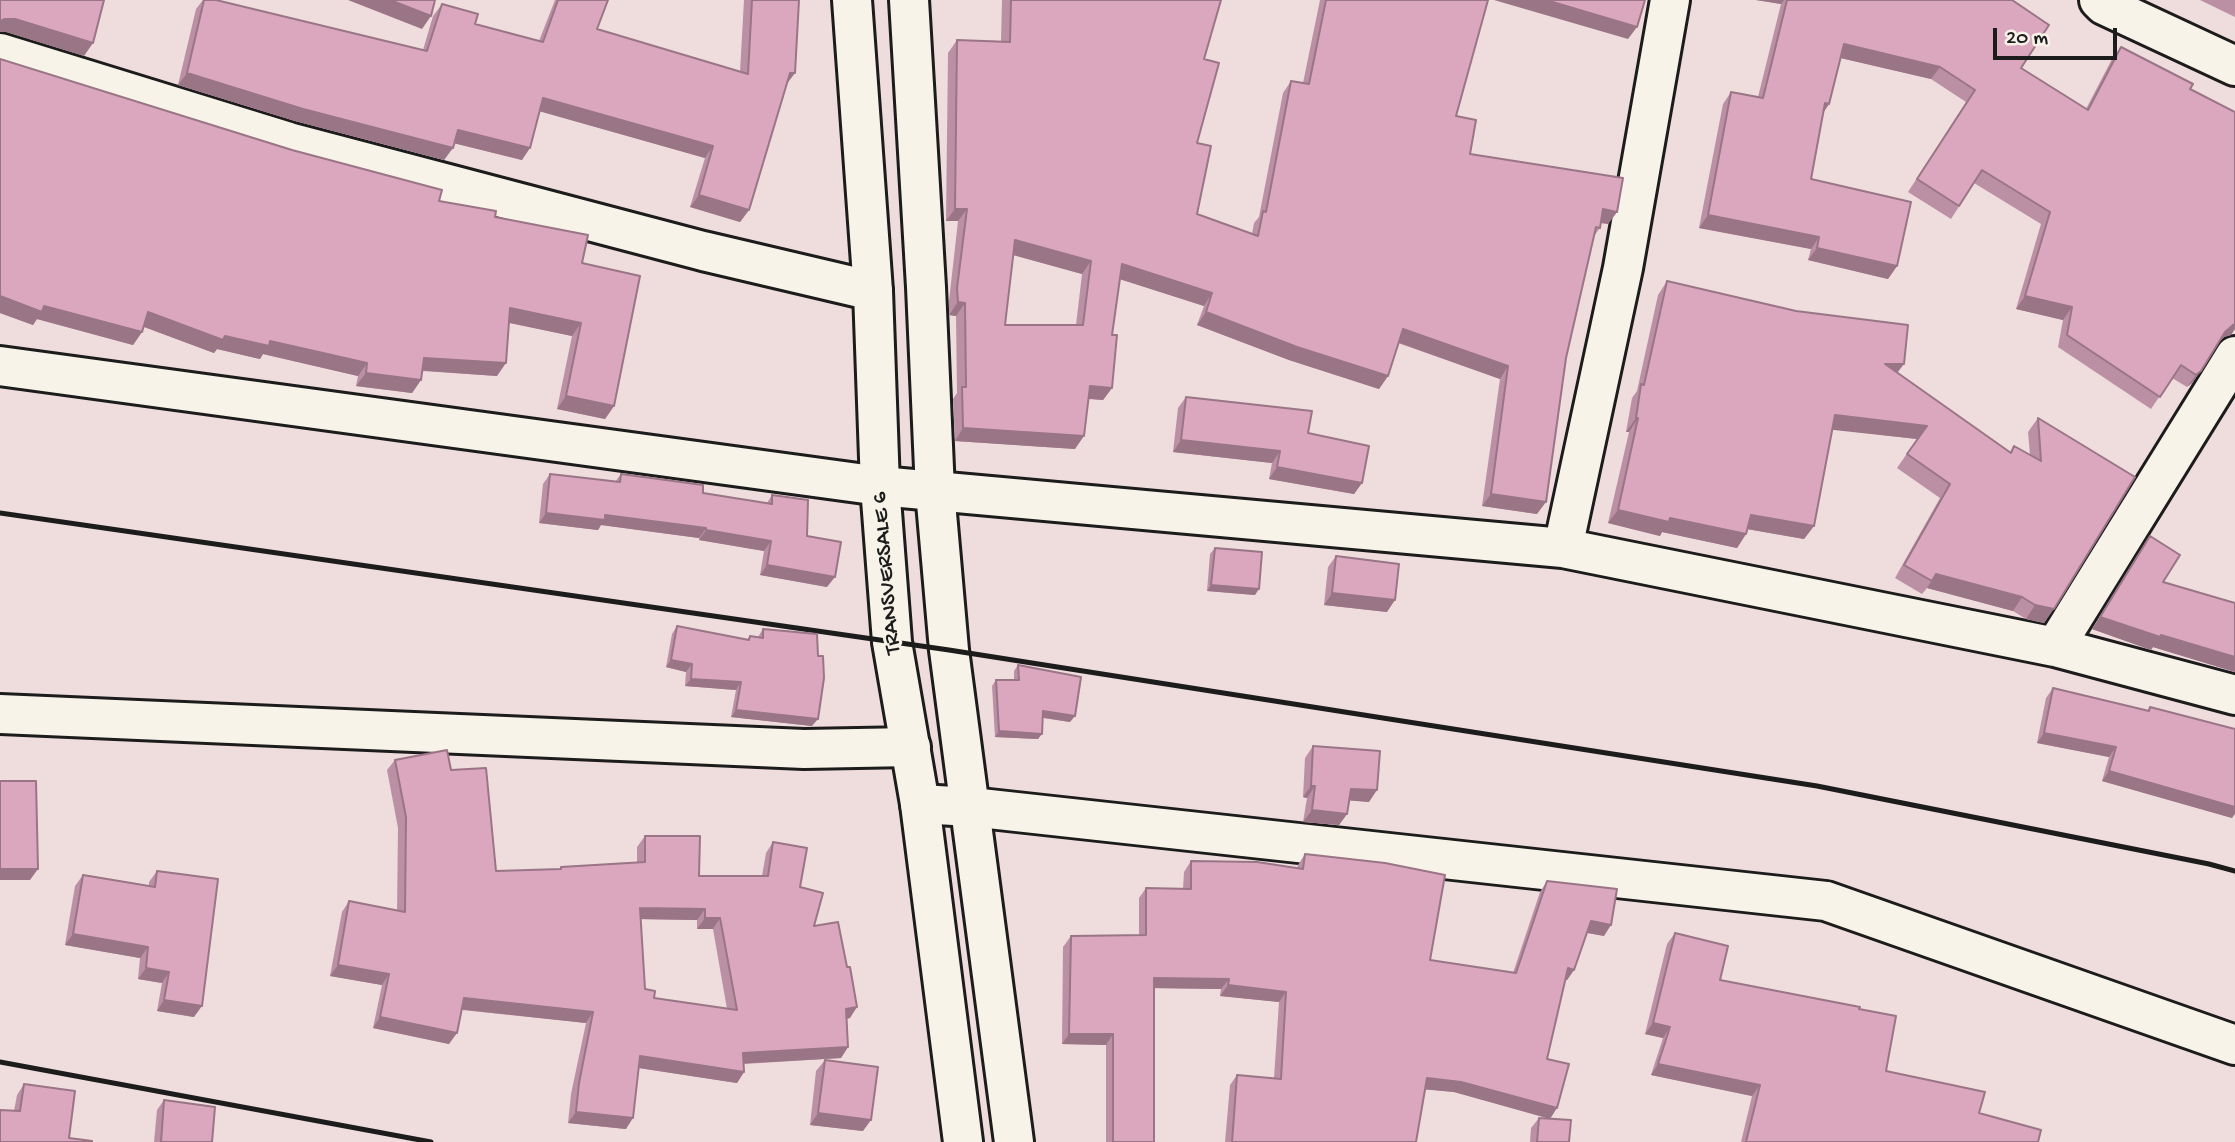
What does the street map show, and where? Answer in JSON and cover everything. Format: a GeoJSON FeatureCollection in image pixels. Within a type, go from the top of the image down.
{"type":"FeatureCollection","features":[{"type":"Feature","properties":{"kind":"street","name":"TRANSVERSALE 6"},"geometry":{"type":"LineString","coordinates":[[852,0],[873,291],[880,486],[892,642],[920,804],[963,1142]]}},
{"type":"Feature","properties":{"kind":"street"},"geometry":{"type":"LineString","coordinates":[[909,0],[935,491],[949,650],[1014,1142]]}},
{"type":"Feature","properties":{"kind":"street"},"geometry":{"type":"LineString","coordinates":[[1563,548],[1623,268],[1670,0]]}},
{"type":"Feature","properties":{"kind":"street"},"geometry":{"type":"LineString","coordinates":[[2099,0],[2104,5],[2235,66]]}},
{"type":"Feature","properties":{"kind":"street"},"geometry":{"type":"LineString","coordinates":[[0,53],[289,142],[703,251],[873,291]]}},
{"type":"Feature","properties":{"kind":"street"},"geometry":{"type":"LineString","coordinates":[[2055,647],[2235,356]]}},
{"type":"Feature","properties":{"kind":"street"},"geometry":{"type":"LineString","coordinates":[[0,366],[880,486],[1563,548],[2055,647],[2235,695]]}},
{"type":"Feature","properties":{"kind":"street"},"geometry":{"type":"LineString","coordinates":[[0,714],[804,749],[911,747]]}},
{"type":"Feature","properties":{"kind":"street"},"geometry":{"type":"LineString","coordinates":[[920,804],[971,807],[1826,901],[2235,1045]]}},
{"type":"Feature","properties":{"kind":"building"},"geometry":{"type":"Polygon","coordinates":[[[0,0],[104,0],[93,43],[15,19],[0,21],[0,0]]]}},
{"type":"Feature","properties":{"kind":"building"},"geometry":{"type":"Polygon","coordinates":[[[204,0],[216,0],[427,51],[442,4],[478,14],[475,24],[543,42],[558,0],[608,0],[597,29],[748,74],[752,0],[799,0],[795,73],[790,73],[749,210],[699,195],[713,146],[543,98],[530,148],[458,130],[453,148],[303,109],[187,73],[204,0]]]}},
{"type":"Feature","properties":{"kind":"building"},"geometry":{"type":"Polygon","coordinates":[[[390,0],[435,0],[431,16],[390,0]]]}},
{"type":"Feature","properties":{"kind":"building"},"geometry":{"type":"Polygon","coordinates":[[[1011,0],[1221,0],[1204,59],[1219,63],[1197,143],[1211,146],[1197,214],[1258,236],[1263,211],[1266,212],[1291,81],[1309,84],[1326,0],[1488,0],[1456,116],[1476,120],[1470,154],[1623,178],[1617,212],[1603,209],[1600,228],[1596,227],[1566,358],[1546,502],[1491,494],[1508,366],[1403,329],[1388,376],[1297,347],[1206,312],[1212,293],[1122,264],[1112,335],[1117,335],[1112,388],[1090,386],[1084,436],[963,428],[962,387],[966,387],[965,303],[958,302],[957,288],[967,209],[955,209],[957,40],[1010,42],[1011,0]],[[1015,240],[1005,325],[1083,325],[1091,261],[1015,240]]]}},
{"type":"Feature","properties":{"kind":"building"},"geometry":{"type":"Polygon","coordinates":[[[1546,0],[1645,0],[1637,27],[1546,0]]]}},
{"type":"Feature","properties":{"kind":"building"},"geometry":{"type":"Polygon","coordinates":[[[1787,0],[2012,0],[2049,25],[2021,68],[2088,110],[2121,47],[2193,84],[2190,89],[2235,112],[2235,324],[2225,332],[2201,371],[2196,375],[2181,365],[2160,397],[2067,335],[2072,307],[2025,296],[2050,212],[1982,170],[1959,206],[1917,179],[1975,90],[1940,67],[1844,44],[1829,104],[1825,103],[1811,179],[1911,202],[1897,266],[1817,248],[1819,237],[1708,215],[1731,92],[1763,98],[1787,0]]]}},
{"type":"Feature","properties":{"kind":"building"},"geometry":{"type":"Polygon","coordinates":[[[0,59],[292,150],[442,190],[439,201],[496,211],[495,217],[588,235],[582,263],[640,276],[614,406],[566,396],[581,323],[510,308],[506,363],[424,358],[421,380],[366,373],[367,363],[270,341],[269,346],[225,336],[223,340],[148,312],[142,332],[44,306],[42,312],[0,296],[0,59]]]}},
{"type":"Feature","properties":{"kind":"building"},"geometry":{"type":"Polygon","coordinates":[[[1667,281],[1796,311],[1908,325],[1904,364],[1885,364],[2011,453],[2014,446],[2041,461],[2038,418],[2135,477],[2054,609],[2035,605],[2022,597],[1936,574],[1932,581],[1904,565],[1950,484],[1907,454],[1927,426],[1835,415],[1814,526],[1751,515],[1746,534],[1670,518],[1669,522],[1618,510],[1638,418],[1641,384],[1644,385],[1667,281]]]}},
{"type":"Feature","properties":{"kind":"building"},"geometry":{"type":"Polygon","coordinates":[[[1186,397],[1312,411],[1308,433],[1369,446],[1362,483],[1277,467],[1280,451],[1181,440],[1186,397]]]}},
{"type":"Feature","properties":{"kind":"building"},"geometry":{"type":"Polygon","coordinates":[[[550,474],[620,482],[621,474],[703,485],[703,493],[772,504],[772,495],[808,500],[807,536],[841,542],[835,577],[767,565],[771,541],[706,528],[605,515],[605,520],[546,513],[550,474]]]}},
{"type":"Feature","properties":{"kind":"building"},"geometry":{"type":"Polygon","coordinates":[[[2150,536],[2180,555],[2163,582],[2235,603],[2235,657],[2161,635],[2160,637],[2100,617],[2150,536]]]}},
{"type":"Feature","properties":{"kind":"building"},"geometry":{"type":"Polygon","coordinates":[[[1215,548],[1262,552],[1259,589],[1211,585],[1215,548]]]}},
{"type":"Feature","properties":{"kind":"building"},"geometry":{"type":"Polygon","coordinates":[[[1336,556],[1399,564],[1395,600],[1332,593],[1336,556]]]}},
{"type":"Feature","properties":{"kind":"building"},"geometry":{"type":"Polygon","coordinates":[[[677,626],[749,640],[750,636],[763,638],[763,629],[817,634],[818,656],[823,656],[824,678],[818,719],[736,710],[741,682],[691,679],[692,664],[671,660],[677,626]]]}},
{"type":"Feature","properties":{"kind":"building"},"geometry":{"type":"Polygon","coordinates":[[[1018,665],[1081,677],[1075,716],[1043,711],[1042,734],[999,731],[996,680],[1019,680],[1018,665]]]}},
{"type":"Feature","properties":{"kind":"building"},"geometry":{"type":"Polygon","coordinates":[[[2053,688],[2149,711],[2150,707],[2235,729],[2235,807],[2109,771],[2116,747],[2044,733],[2053,688]]]}},
{"type":"Feature","properties":{"kind":"building"},"geometry":{"type":"Polygon","coordinates":[[[1313,746],[1380,751],[1377,790],[1351,789],[1347,814],[1312,810],[1315,786],[1311,786],[1313,746]]]}},
{"type":"Feature","properties":{"kind":"building"},"geometry":{"type":"Polygon","coordinates":[[[447,750],[451,770],[486,768],[496,871],[645,862],[645,836],[700,836],[699,876],[768,876],[773,842],[807,848],[800,887],[823,893],[814,926],[838,922],[847,967],[850,967],[857,1007],[846,1009],[848,1047],[743,1053],[744,1072],[640,1056],[633,1118],[576,1112],[593,1012],[464,998],[457,1033],[380,1017],[389,974],[338,965],[349,901],[405,912],[406,817],[395,760],[447,750]],[[640,908],[645,989],[655,991],[654,998],[737,1010],[720,918],[705,918],[705,909],[640,908]]]}},
{"type":"Feature","properties":{"kind":"building"},"geometry":{"type":"Polygon","coordinates":[[[0,781],[36,781],[38,869],[0,869],[0,781]]]}},
{"type":"Feature","properties":{"kind":"building"},"geometry":{"type":"Polygon","coordinates":[[[1305,854],[1385,863],[1445,875],[1430,960],[1516,973],[1547,881],[1617,889],[1611,925],[1591,921],[1574,970],[1568,968],[1547,1059],[1569,1064],[1557,1108],[1461,1082],[1427,1078],[1416,1142],[1232,1142],[1237,1075],[1281,1079],[1286,992],[1228,985],[1229,979],[1154,978],[1154,1142],[1113,1142],[1113,1034],[1069,1034],[1071,936],[1146,935],[1146,888],[1191,889],[1191,861],[1257,862],[1303,869],[1305,854]]]}},
{"type":"Feature","properties":{"kind":"building"},"geometry":{"type":"Polygon","coordinates":[[[157,871],[218,879],[202,1006],[164,1000],[169,972],[146,968],[148,947],[73,934],[83,875],[155,887],[157,871]]]}},
{"type":"Feature","properties":{"kind":"building"},"geometry":{"type":"Polygon","coordinates":[[[1675,933],[1728,946],[1720,980],[1896,1016],[1886,1071],[1985,1092],[1979,1113],[2041,1130],[2038,1142],[1746,1142],[1760,1085],[1658,1064],[1670,1027],[1653,1023],[1675,933]]]}},
{"type":"Feature","properties":{"kind":"building"},"geometry":{"type":"Polygon","coordinates":[[[825,1060],[878,1067],[871,1120],[818,1113],[825,1060]]]}},
{"type":"Feature","properties":{"kind":"building"},"geometry":{"type":"Polygon","coordinates":[[[24,1084],[75,1091],[69,1138],[92,1142],[0,1142],[0,1110],[20,1111],[24,1084]]]}},
{"type":"Feature","properties":{"kind":"building"},"geometry":{"type":"Polygon","coordinates":[[[164,1100],[215,1107],[212,1142],[161,1142],[164,1100]]]}},
{"type":"Feature","properties":{"kind":"building"},"geometry":{"type":"Polygon","coordinates":[[[1539,1118],[1571,1120],[1569,1142],[1537,1142],[1539,1118]]]}},
{"type":"Feature","properties":{"kind":"railway"},"geometry":{"type":"LineString","coordinates":[[0,513],[949,650],[1817,786],[2235,871]]}},
{"type":"Feature","properties":{"kind":"railway"},"geometry":{"type":"LineString","coordinates":[[0,1062],[431,1142]]}}]}
